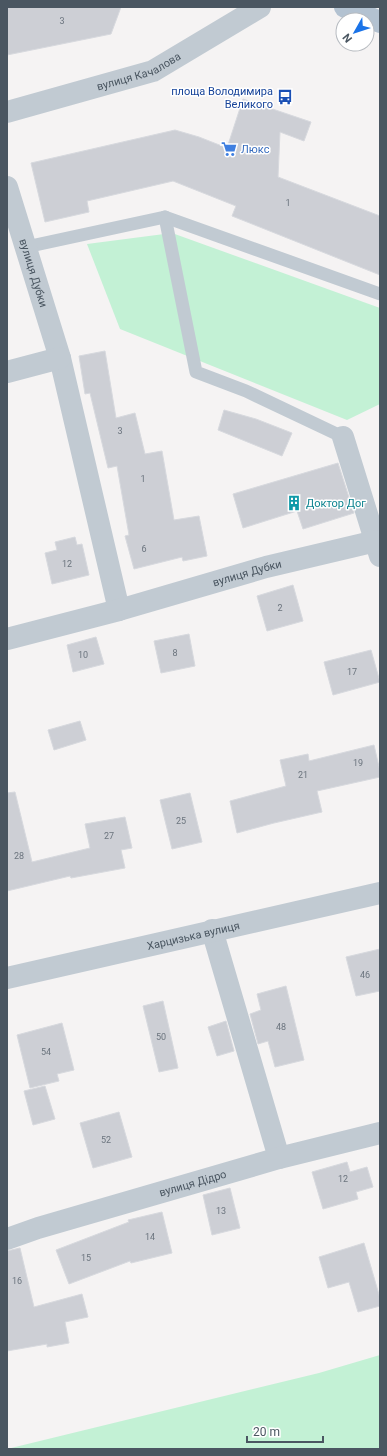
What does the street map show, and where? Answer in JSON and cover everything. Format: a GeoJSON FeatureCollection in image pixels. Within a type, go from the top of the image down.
{"type":"FeatureCollection","features":[{"type":"Feature","properties":{"kind":"main road"},"geometry":{"type":"LineString","coordinates":[[345,7],[380,22]]}},
{"type":"Feature","properties":{"kind":"street","name":"вулиця Качалова"},"geometry":{"type":"LineString","coordinates":[[7,112],[153,72],[260,7]]}},
{"type":"Feature","properties":{"kind":"street","name":"вулиця Дубки"},"geometry":{"type":"LineString","coordinates":[[7,188],[60,358],[119,610]]}},
{"type":"Feature","properties":{"kind":"street"},"geometry":{"type":"LineString","coordinates":[[7,372],[60,358]]}},
{"type":"Feature","properties":{"kind":"street"},"geometry":{"type":"LineString","coordinates":[[343,437],[379,545]]}},
{"type":"Feature","properties":{"kind":"street","name":"вулиця Дубки"},"geometry":{"type":"LineString","coordinates":[[7,639],[119,610],[266,567],[379,545]]}},
{"type":"Feature","properties":{"kind":"street","name":"Харцизька вулиця"},"geometry":{"type":"LineString","coordinates":[[7,978],[212,930],[380,893]]}},
{"type":"Feature","properties":{"kind":"street"},"geometry":{"type":"LineString","coordinates":[[212,930],[279,1158]]}},
{"type":"Feature","properties":{"kind":"street","name":"вулиця Дідро"},"geometry":{"type":"LineString","coordinates":[[7,1239],[38,1228],[279,1158],[380,1133]]}},
{"type":"Feature","properties":{"kind":"lane"},"geometry":{"type":"LineString","coordinates":[[165,217],[196,372],[246,391],[343,437]]}},
{"type":"Feature","properties":{"kind":"lane"},"geometry":{"type":"LineString","coordinates":[[26,247],[165,217],[380,294]]}},
{"type":"Feature","properties":{"kind":"green space"},"geometry":{"type":"Polygon","coordinates":[[[172,233],[380,308],[380,404],[347,420],[120,329],[87,244],[172,233]]]}},
{"type":"Feature","properties":{"kind":"green space"},"geometry":{"type":"Polygon","coordinates":[[[380,1355],[380,1449],[7,1449],[319,1373],[380,1355]]]}},
{"type":"Feature","properties":{"kind":"building"},"geometry":{"type":"Polygon","coordinates":[[[7,7],[121,7],[111,34],[7,55],[7,7]]]}},
{"type":"Feature","properties":{"kind":"building"},"geometry":{"type":"Polygon","coordinates":[[[243,99],[311,122],[304,141],[280,132],[278,177],[380,216],[380,275],[232,216],[236,206],[173,181],[87,201],[89,212],[45,222],[31,163],[175,130],[199,137],[227,148],[243,99]]]}},
{"type":"Feature","properties":{"kind":"building"},"geometry":{"type":"Polygon","coordinates":[[[105,351],[116,418],[135,413],[145,454],[162,451],[174,520],[199,516],[207,556],[183,561],[182,557],[134,569],[125,536],[129,535],[117,466],[108,468],[90,393],[85,394],[79,356],[105,351]]]}},
{"type":"Feature","properties":{"kind":"building"},"geometry":{"type":"Polygon","coordinates":[[[224,410],[256,419],[292,433],[282,456],[218,430],[224,410]]]}},
{"type":"Feature","properties":{"kind":"building","name":"Доктор Дог"},"geometry":{"type":"Polygon","coordinates":[[[338,463],[354,513],[303,529],[297,511],[243,528],[233,494],[338,463]]]}},
{"type":"Feature","properties":{"kind":"building"},"geometry":{"type":"Polygon","coordinates":[[[75,537],[77,545],[82,544],[89,575],[52,584],[45,553],[57,550],[55,542],[75,537]]]}},
{"type":"Feature","properties":{"kind":"building"},"geometry":{"type":"Polygon","coordinates":[[[293,585],[303,621],[267,631],[257,596],[293,585]]]}},
{"type":"Feature","properties":{"kind":"building"},"geometry":{"type":"Polygon","coordinates":[[[189,634],[195,666],[161,673],[154,641],[189,634]]]}},
{"type":"Feature","properties":{"kind":"building"},"geometry":{"type":"Polygon","coordinates":[[[96,637],[104,664],[73,672],[67,645],[96,637]]]}},
{"type":"Feature","properties":{"kind":"building"},"geometry":{"type":"Polygon","coordinates":[[[371,650],[380,682],[333,695],[324,662],[371,650]]]}},
{"type":"Feature","properties":{"kind":"building"},"geometry":{"type":"Polygon","coordinates":[[[80,721],[86,740],[54,750],[48,730],[80,721]]]}},
{"type":"Feature","properties":{"kind":"building"},"geometry":{"type":"Polygon","coordinates":[[[374,745],[380,777],[317,791],[322,812],[237,833],[230,801],[286,786],[280,760],[308,754],[309,761],[374,745]]]}},
{"type":"Feature","properties":{"kind":"building"},"geometry":{"type":"Polygon","coordinates":[[[15,792],[32,862],[90,848],[85,824],[125,817],[132,848],[121,850],[125,868],[71,878],[70,876],[7,891],[7,793],[15,792]]]}},
{"type":"Feature","properties":{"kind":"building"},"geometry":{"type":"Polygon","coordinates":[[[190,793],[202,842],[172,849],[160,800],[190,793]]]}},
{"type":"Feature","properties":{"kind":"building"},"geometry":{"type":"Polygon","coordinates":[[[380,949],[380,991],[356,996],[346,957],[380,949]]]}},
{"type":"Feature","properties":{"kind":"building"},"geometry":{"type":"Polygon","coordinates":[[[286,986],[304,1060],[275,1067],[268,1041],[258,1044],[250,1014],[261,1010],[257,994],[286,986]]]}},
{"type":"Feature","properties":{"kind":"building"},"geometry":{"type":"Polygon","coordinates":[[[163,1001],[178,1068],[159,1072],[143,1006],[163,1001]]]}},
{"type":"Feature","properties":{"kind":"building"},"geometry":{"type":"Polygon","coordinates":[[[226,1021],[234,1051],[217,1056],[208,1027],[226,1021]]]}},
{"type":"Feature","properties":{"kind":"building"},"geometry":{"type":"Polygon","coordinates":[[[62,1023],[74,1070],[57,1074],[59,1081],[30,1088],[17,1035],[62,1023]]]}},
{"type":"Feature","properties":{"kind":"building"},"geometry":{"type":"Polygon","coordinates":[[[45,1086],[55,1119],[33,1125],[24,1091],[45,1086]]]}},
{"type":"Feature","properties":{"kind":"building"},"geometry":{"type":"Polygon","coordinates":[[[119,1112],[132,1157],[93,1168],[80,1123],[119,1112]]]}},
{"type":"Feature","properties":{"kind":"building"},"geometry":{"type":"Polygon","coordinates":[[[347,1162],[350,1172],[367,1167],[373,1187],[356,1192],[358,1199],[323,1209],[312,1172],[347,1162]]]}},
{"type":"Feature","properties":{"kind":"building"},"geometry":{"type":"Polygon","coordinates":[[[230,1188],[240,1228],[212,1235],[203,1195],[230,1188]]]}},
{"type":"Feature","properties":{"kind":"building"},"geometry":{"type":"Polygon","coordinates":[[[162,1212],[172,1253],[131,1263],[130,1261],[69,1284],[56,1250],[129,1222],[128,1220],[162,1212]]]}},
{"type":"Feature","properties":{"kind":"building"},"geometry":{"type":"Polygon","coordinates":[[[364,1243],[380,1298],[380,1306],[358,1312],[349,1282],[328,1288],[319,1257],[364,1243]]]}},
{"type":"Feature","properties":{"kind":"building"},"geometry":{"type":"Polygon","coordinates":[[[20,1248],[34,1307],[82,1294],[88,1317],[65,1322],[69,1343],[47,1347],[47,1344],[7,1351],[7,1251],[20,1248]]]}},
{"type":"Feature","properties":{"kind":"place","name":"площа Володимира Великого"},"geometry":{"type":"Point","coordinates":[285,97]}},
{"type":"Feature","properties":{"kind":"place","name":"Люкс"},"geometry":{"type":"Point","coordinates":[229,149]}},
{"type":"Feature","properties":{"kind":"place","name":"Доктор Дог"},"geometry":{"type":"Point","coordinates":[294,503]}}]}
